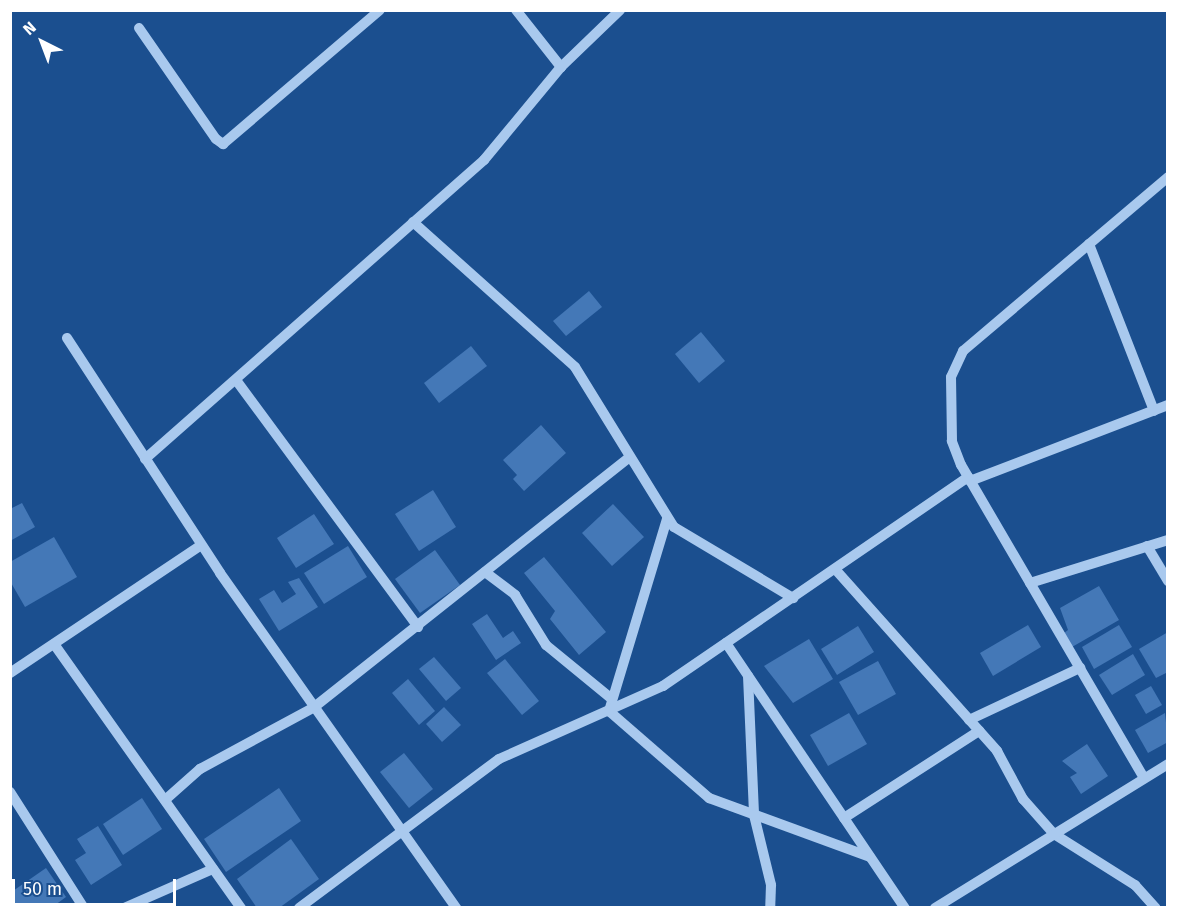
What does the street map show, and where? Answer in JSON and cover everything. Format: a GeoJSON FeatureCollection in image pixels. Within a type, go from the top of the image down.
{"type":"FeatureCollection","features":[{"type":"Feature","properties":{"kind":"street"},"geometry":{"type":"LineString","coordinates":[[139,28],[216,140],[223,144],[380,10]]}},
{"type":"Feature","properties":{"kind":"street"},"geometry":{"type":"LineString","coordinates":[[516,10],[561,67]]}},
{"type":"Feature","properties":{"kind":"street"},"geometry":{"type":"LineString","coordinates":[[145,459],[494,149],[561,67],[620,10]]}},
{"type":"Feature","properties":{"kind":"street"},"geometry":{"type":"LineString","coordinates":[[1144,778],[969,479],[952,441],[951,376],[954,363],[963,351],[1167,177]]}},
{"type":"Feature","properties":{"kind":"street"},"geometry":{"type":"LineString","coordinates":[[413,222],[567,359],[667,519],[683,536],[793,598]]}},
{"type":"Feature","properties":{"kind":"street"},"geometry":{"type":"LineString","coordinates":[[1089,244],[1154,411]]}},
{"type":"Feature","properties":{"kind":"street"},"geometry":{"type":"LineString","coordinates":[[67,338],[201,545],[313,708],[456,908]]}},
{"type":"Feature","properties":{"kind":"street"},"geometry":{"type":"LineString","coordinates":[[236,380],[418,627]]}},
{"type":"Feature","properties":{"kind":"street"},"geometry":{"type":"LineString","coordinates":[[299,908],[499,759],[663,686],[969,479],[1167,405]]}},
{"type":"Feature","properties":{"kind":"street"},"geometry":{"type":"LineString","coordinates":[[165,800],[200,769],[313,708],[630,457]]}},
{"type":"Feature","properties":{"kind":"street"},"geometry":{"type":"LineString","coordinates":[[609,711],[667,519]]}},
{"type":"Feature","properties":{"kind":"street"},"geometry":{"type":"LineString","coordinates":[[1030,583],[1167,540]]}},
{"type":"Feature","properties":{"kind":"street"},"geometry":{"type":"LineString","coordinates":[[10,673],[201,545]]}},
{"type":"Feature","properties":{"kind":"street"},"geometry":{"type":"LineString","coordinates":[[1147,546],[1167,581]]}},
{"type":"Feature","properties":{"kind":"street"},"geometry":{"type":"LineString","coordinates":[[834,569],[1002,757],[1027,804],[1054,834],[1135,885],[1156,908]]}},
{"type":"Feature","properties":{"kind":"street"},"geometry":{"type":"LineString","coordinates":[[485,572],[515,594],[546,645],[612,699]]}},
{"type":"Feature","properties":{"kind":"street"},"geometry":{"type":"LineString","coordinates":[[726,643],[905,908]]}},
{"type":"Feature","properties":{"kind":"street"},"geometry":{"type":"LineString","coordinates":[[54,644],[241,908]]}},
{"type":"Feature","properties":{"kind":"street"},"geometry":{"type":"LineString","coordinates":[[969,720],[1080,668]]}},
{"type":"Feature","properties":{"kind":"street"},"geometry":{"type":"LineString","coordinates":[[748,676],[754,815],[771,885],[770,908]]}},
{"type":"Feature","properties":{"kind":"street"},"geometry":{"type":"LineString","coordinates":[[609,711],[696,791],[754,815],[870,857]]}},
{"type":"Feature","properties":{"kind":"street"},"geometry":{"type":"LineString","coordinates":[[844,818],[979,731]]}},
{"type":"Feature","properties":{"kind":"street"},"geometry":{"type":"LineString","coordinates":[[935,908],[1167,764]]}},
{"type":"Feature","properties":{"kind":"street"},"geometry":{"type":"LineString","coordinates":[[10,792],[84,908]]}},
{"type":"Feature","properties":{"kind":"street"},"geometry":{"type":"LineString","coordinates":[[124,908],[213,869]]}},
{"type":"Feature","properties":{"kind":"building"},"geometry":{"type":"Polygon","coordinates":[[[589,291],[602,307],[566,336],[553,321],[589,291]]]}},
{"type":"Feature","properties":{"kind":"building"},"geometry":{"type":"Polygon","coordinates":[[[701,332],[725,361],[699,383],[675,354],[701,332]]]}},
{"type":"Feature","properties":{"kind":"building"},"geometry":{"type":"Polygon","coordinates":[[[471,346],[487,366],[439,403],[424,383],[471,346]]]}},
{"type":"Feature","properties":{"kind":"building"},"geometry":{"type":"Polygon","coordinates":[[[541,425],[566,453],[524,491],[513,479],[517,475],[503,460],[541,425]]]}},
{"type":"Feature","properties":{"kind":"building"},"geometry":{"type":"Polygon","coordinates":[[[433,490],[456,527],[419,551],[395,514],[433,490]]]}},
{"type":"Feature","properties":{"kind":"building"},"geometry":{"type":"Polygon","coordinates":[[[22,503],[35,527],[10,541],[10,509],[22,503]]]}},
{"type":"Feature","properties":{"kind":"building"},"geometry":{"type":"Polygon","coordinates":[[[613,504],[644,537],[612,566],[582,533],[613,504]]]}},
{"type":"Feature","properties":{"kind":"building"},"geometry":{"type":"Polygon","coordinates":[[[314,514],[334,544],[296,568],[277,538],[314,514]]]}},
{"type":"Feature","properties":{"kind":"building"},"geometry":{"type":"Polygon","coordinates":[[[54,537],[77,577],[25,607],[10,581],[10,562],[54,537]]]}},
{"type":"Feature","properties":{"kind":"building"},"geometry":{"type":"Polygon","coordinates":[[[348,546],[367,577],[324,604],[304,573],[348,546]]]}},
{"type":"Feature","properties":{"kind":"building"},"geometry":{"type":"Polygon","coordinates":[[[435,550],[460,585],[420,613],[395,579],[435,550]]]}},
{"type":"Feature","properties":{"kind":"building"},"geometry":{"type":"Polygon","coordinates":[[[544,557],[606,632],[579,655],[550,619],[555,611],[524,573],[544,557]]]}},
{"type":"Feature","properties":{"kind":"building"},"geometry":{"type":"Polygon","coordinates":[[[299,578],[318,607],[279,631],[259,599],[274,590],[282,603],[296,594],[288,582],[299,578]]]}},
{"type":"Feature","properties":{"kind":"building"},"geometry":{"type":"Polygon","coordinates":[[[1099,586],[1119,620],[1072,647],[1064,633],[1068,630],[1060,608],[1099,586]]]}},
{"type":"Feature","properties":{"kind":"building"},"geometry":{"type":"Polygon","coordinates":[[[487,614],[503,638],[513,631],[521,643],[496,660],[472,624],[487,614]]]}},
{"type":"Feature","properties":{"kind":"building"},"geometry":{"type":"Polygon","coordinates":[[[1028,625],[1041,647],[993,676],[980,653],[1028,625]]]}},
{"type":"Feature","properties":{"kind":"building"},"geometry":{"type":"Polygon","coordinates":[[[1119,625],[1132,647],[1094,669],[1082,647],[1119,625]]]}},
{"type":"Feature","properties":{"kind":"building"},"geometry":{"type":"Polygon","coordinates":[[[858,626],[874,652],[837,675],[821,649],[858,626]]]}},
{"type":"Feature","properties":{"kind":"building"},"geometry":{"type":"Polygon","coordinates":[[[1168,632],[1168,672],[1156,678],[1139,649],[1168,632]]]}},
{"type":"Feature","properties":{"kind":"building"},"geometry":{"type":"Polygon","coordinates":[[[809,639],[833,679],[793,703],[764,666],[809,639]]]}},
{"type":"Feature","properties":{"kind":"building"},"geometry":{"type":"Polygon","coordinates":[[[1133,654],[1145,675],[1112,695],[1099,675],[1133,654]]]}},
{"type":"Feature","properties":{"kind":"building"},"geometry":{"type":"Polygon","coordinates":[[[434,657],[461,688],[446,701],[419,669],[434,657]]]}},
{"type":"Feature","properties":{"kind":"building"},"geometry":{"type":"Polygon","coordinates":[[[505,659],[539,701],[522,715],[487,673],[505,659]]]}},
{"type":"Feature","properties":{"kind":"building"},"geometry":{"type":"Polygon","coordinates":[[[878,661],[896,694],[858,715],[839,682],[878,661]]]}},
{"type":"Feature","properties":{"kind":"building"},"geometry":{"type":"Polygon","coordinates":[[[408,679],[435,711],[419,725],[392,693],[408,679]]]}},
{"type":"Feature","properties":{"kind":"building"},"geometry":{"type":"Polygon","coordinates":[[[1151,686],[1162,705],[1146,714],[1135,695],[1151,686]]]}},
{"type":"Feature","properties":{"kind":"building"},"geometry":{"type":"Polygon","coordinates":[[[444,707],[461,725],[442,742],[426,724],[444,707]]]}},
{"type":"Feature","properties":{"kind":"building"},"geometry":{"type":"Polygon","coordinates":[[[849,713],[867,744],[828,766],[810,735],[849,713]]]}},
{"type":"Feature","properties":{"kind":"building"},"geometry":{"type":"Polygon","coordinates":[[[1165,713],[1168,742],[1148,753],[1135,730],[1165,713]]]}},
{"type":"Feature","properties":{"kind":"building"},"geometry":{"type":"Polygon","coordinates":[[[1087,744],[1108,776],[1081,794],[1070,777],[1077,773],[1062,761],[1087,744]]]}},
{"type":"Feature","properties":{"kind":"building"},"geometry":{"type":"Polygon","coordinates":[[[404,753],[433,789],[409,808],[380,772],[404,753]]]}},
{"type":"Feature","properties":{"kind":"building"},"geometry":{"type":"Polygon","coordinates":[[[279,788],[301,821],[226,872],[204,839],[279,788]]]}},
{"type":"Feature","properties":{"kind":"building"},"geometry":{"type":"Polygon","coordinates":[[[142,798],[162,829],[123,855],[103,824],[142,798]]]}},
{"type":"Feature","properties":{"kind":"building"},"geometry":{"type":"Polygon","coordinates":[[[98,826],[122,865],[91,885],[75,860],[86,853],[77,839],[98,826]]]}},
{"type":"Feature","properties":{"kind":"building"},"geometry":{"type":"Polygon","coordinates":[[[291,839],[319,879],[279,908],[257,908],[237,879],[291,839]]]}},
{"type":"Feature","properties":{"kind":"building"},"geometry":{"type":"Polygon","coordinates":[[[46,868],[66,897],[51,908],[13,908],[10,893],[46,868]]]}}]}
